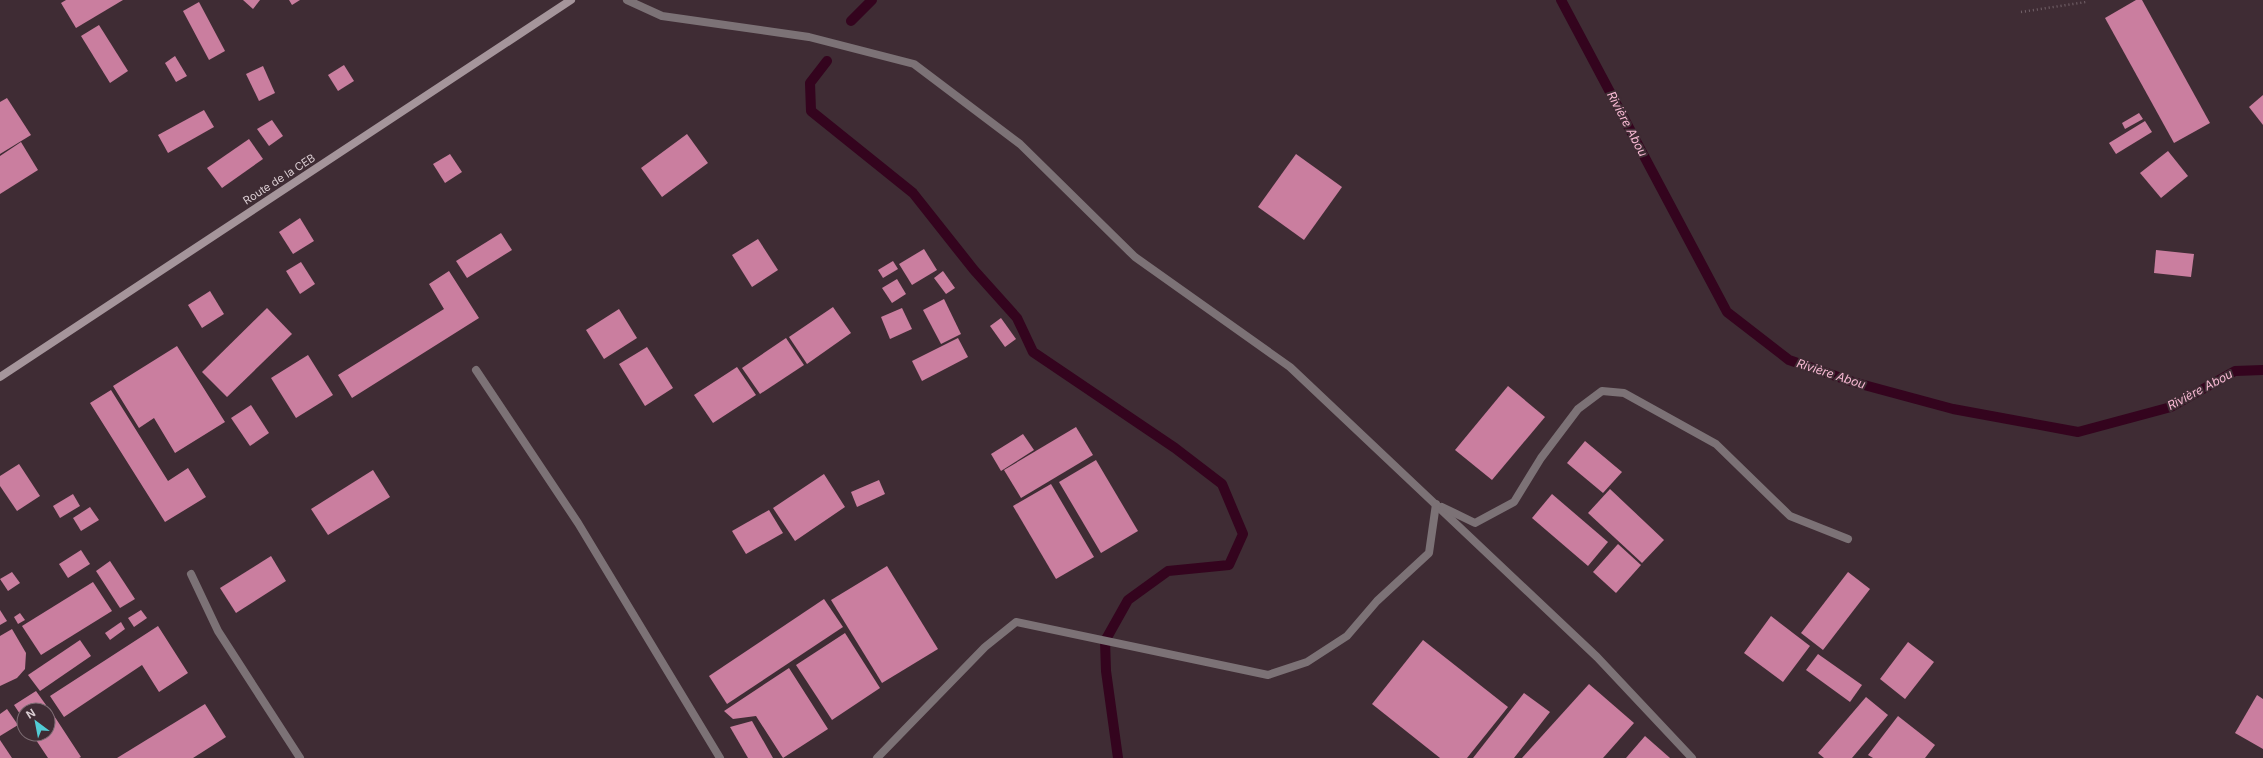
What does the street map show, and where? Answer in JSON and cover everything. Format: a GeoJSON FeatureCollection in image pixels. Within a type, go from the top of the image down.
{"type":"FeatureCollection","features":[{"type":"Feature","properties":{"kind":"main road","name":"Route de la CEB"},"geometry":{"type":"LineString","coordinates":[[0,377],[570,0]]}},
{"type":"Feature","properties":{"kind":"street"},"geometry":{"type":"LineString","coordinates":[[627,0],[662,16],[809,37],[914,64],[1020,144],[1135,257],[1290,367],[1597,657],[1692,758]]}},
{"type":"Feature","properties":{"kind":"street"},"geometry":{"type":"LineString","coordinates":[[476,370],[578,523],[720,758]]}},
{"type":"Feature","properties":{"kind":"street"},"geometry":{"type":"LineString","coordinates":[[1436,504],[1475,523],[1514,502],[1541,458],[1578,409],[1602,391],[1624,393],[1716,444],[1790,516],[1848,539]]}},
{"type":"Feature","properties":{"kind":"street"},"geometry":{"type":"LineString","coordinates":[[877,758],[985,647],[1016,622],[1268,674],[1308,662],[1346,636],[1377,601],[1429,553],[1436,504]]}},
{"type":"Feature","properties":{"kind":"street"},"geometry":{"type":"LineString","coordinates":[[191,574],[218,631],[300,758]]}},
{"type":"Feature","properties":{"kind":"path"},"geometry":{"type":"LineString","coordinates":[[2021,12],[2086,2],[2087,0]]}},
{"type":"Feature","properties":{"kind":"building"},"geometry":{"type":"Polygon","coordinates":[[[66,0],[123,0],[76,28],[61,3],[66,0]]]}},
{"type":"Feature","properties":{"kind":"building"},"geometry":{"type":"Polygon","coordinates":[[[243,0],[260,0],[253,9],[243,0]]]}},
{"type":"Feature","properties":{"kind":"building"},"geometry":{"type":"Polygon","coordinates":[[[289,0],[300,0],[292,5],[289,0]]]}},
{"type":"Feature","properties":{"kind":"building"},"geometry":{"type":"Polygon","coordinates":[[[2136,0],[2142,0],[2210,123],[2174,143],[2105,18],[2136,0]]]}},
{"type":"Feature","properties":{"kind":"building"},"geometry":{"type":"Polygon","coordinates":[[[199,2],[225,51],[209,60],[183,11],[199,2]]]}},
{"type":"Feature","properties":{"kind":"building"},"geometry":{"type":"Polygon","coordinates":[[[99,25],[128,71],[110,83],[81,36],[99,25]]]}},
{"type":"Feature","properties":{"kind":"building"},"geometry":{"type":"Polygon","coordinates":[[[175,56],[187,76],[176,82],[165,63],[175,56]]]}},
{"type":"Feature","properties":{"kind":"building"},"geometry":{"type":"Polygon","coordinates":[[[344,65],[354,81],[338,91],[328,75],[344,65]]]}},
{"type":"Feature","properties":{"kind":"building"},"geometry":{"type":"Polygon","coordinates":[[[263,66],[275,93],[259,101],[246,74],[263,66]]]}},
{"type":"Feature","properties":{"kind":"building"},"geometry":{"type":"Polygon","coordinates":[[[2263,95],[2263,125],[2249,107],[2263,95]]]}},
{"type":"Feature","properties":{"kind":"building"},"geometry":{"type":"Polygon","coordinates":[[[7,98],[31,135],[0,154],[0,102],[7,98]]]}},
{"type":"Feature","properties":{"kind":"building"},"geometry":{"type":"Polygon","coordinates":[[[204,110],[214,127],[168,153],[158,135],[204,110]]]}},
{"type":"Feature","properties":{"kind":"building"},"geometry":{"type":"Polygon","coordinates":[[[2139,113],[2143,119],[2125,129],[2122,123],[2139,113]]]}},
{"type":"Feature","properties":{"kind":"building"},"geometry":{"type":"Polygon","coordinates":[[[272,120],[283,136],[269,146],[257,129],[272,120]]]}},
{"type":"Feature","properties":{"kind":"building"},"geometry":{"type":"Polygon","coordinates":[[[2145,121],[2152,132],[2116,154],[2109,143],[2145,121]]]}},
{"type":"Feature","properties":{"kind":"building"},"geometry":{"type":"Polygon","coordinates":[[[687,134],[708,163],[662,197],[641,168],[687,134]]]}},
{"type":"Feature","properties":{"kind":"building"},"geometry":{"type":"Polygon","coordinates":[[[249,139],[263,159],[222,188],[207,168],[249,139]]]}},
{"type":"Feature","properties":{"kind":"building"},"geometry":{"type":"Polygon","coordinates":[[[21,142],[38,170],[0,194],[0,156],[21,142]]]}},
{"type":"Feature","properties":{"kind":"building"},"geometry":{"type":"Polygon","coordinates":[[[2168,151],[2188,176],[2161,198],[2140,173],[2168,151]]]}},
{"type":"Feature","properties":{"kind":"building"},"geometry":{"type":"Polygon","coordinates":[[[450,154],[462,172],[445,183],[433,164],[450,154]]]}},
{"type":"Feature","properties":{"kind":"building"},"geometry":{"type":"Polygon","coordinates":[[[1296,154],[1342,187],[1304,240],[1258,207],[1296,154]]]}},
{"type":"Feature","properties":{"kind":"building"},"geometry":{"type":"Polygon","coordinates":[[[300,218],[314,241],[293,254],[279,232],[300,218]]]}},
{"type":"Feature","properties":{"kind":"building"},"geometry":{"type":"Polygon","coordinates":[[[501,233],[512,250],[467,278],[456,261],[501,233]]]}},
{"type":"Feature","properties":{"kind":"building"},"geometry":{"type":"Polygon","coordinates":[[[758,239],[778,270],[752,287],[732,255],[758,239]]]}},
{"type":"Feature","properties":{"kind":"building"},"geometry":{"type":"Polygon","coordinates":[[[924,249],[937,270],[912,285],[899,264],[924,249]]]}},
{"type":"Feature","properties":{"kind":"building"},"geometry":{"type":"Polygon","coordinates":[[[2156,250],[2194,254],[2191,277],[2154,273],[2156,250]]]}},
{"type":"Feature","properties":{"kind":"building"},"geometry":{"type":"Polygon","coordinates":[[[893,261],[898,269],[883,278],[878,270],[893,261]]]}},
{"type":"Feature","properties":{"kind":"building"},"geometry":{"type":"Polygon","coordinates":[[[301,262],[315,284],[300,294],[286,271],[301,262]]]}},
{"type":"Feature","properties":{"kind":"building"},"geometry":{"type":"Polygon","coordinates":[[[449,271],[479,318],[352,398],[338,375],[444,309],[429,284],[449,271]]]}},
{"type":"Feature","properties":{"kind":"building"},"geometry":{"type":"Polygon","coordinates":[[[943,271],[955,288],[946,294],[934,278],[943,271]]]}},
{"type":"Feature","properties":{"kind":"building"},"geometry":{"type":"Polygon","coordinates":[[[897,279],[906,294],[892,303],[882,288],[897,279]]]}},
{"type":"Feature","properties":{"kind":"building"},"geometry":{"type":"Polygon","coordinates":[[[210,291],[224,314],[202,328],[188,305],[210,291]]]}},
{"type":"Feature","properties":{"kind":"building"},"geometry":{"type":"Polygon","coordinates":[[[944,299],[961,334],[941,344],[923,310],[944,299]]]}},
{"type":"Feature","properties":{"kind":"building"},"geometry":{"type":"Polygon","coordinates":[[[833,307],[851,333],[807,364],[789,337],[833,307]]]}},
{"type":"Feature","properties":{"kind":"building"},"geometry":{"type":"Polygon","coordinates":[[[267,308],[292,334],[227,397],[202,372],[267,308]]]}},
{"type":"Feature","properties":{"kind":"building"},"geometry":{"type":"Polygon","coordinates":[[[902,308],[912,329],[890,339],[881,317],[902,308]]]}},
{"type":"Feature","properties":{"kind":"building"},"geometry":{"type":"Polygon","coordinates":[[[619,309],[637,338],[604,359],[586,330],[619,309]]]}},
{"type":"Feature","properties":{"kind":"building"},"geometry":{"type":"Polygon","coordinates":[[[1001,318],[1016,339],[1005,347],[990,326],[1001,318]]]}},
{"type":"Feature","properties":{"kind":"building"},"geometry":{"type":"Polygon","coordinates":[[[786,338],[804,365],[760,394],[742,368],[786,338]]]}},
{"type":"Feature","properties":{"kind":"building"},"geometry":{"type":"Polygon","coordinates":[[[958,338],[968,357],[922,381],[912,361],[958,338]]]}},
{"type":"Feature","properties":{"kind":"building"},"geometry":{"type":"Polygon","coordinates":[[[177,346],[225,422],[175,453],[154,418],[139,428],[113,386],[177,346]]]}},
{"type":"Feature","properties":{"kind":"building"},"geometry":{"type":"Polygon","coordinates":[[[647,347],[673,388],[645,406],[619,364],[647,347]]]}},
{"type":"Feature","properties":{"kind":"building"},"geometry":{"type":"Polygon","coordinates":[[[308,355],[333,395],[296,418],[271,378],[308,355]]]}},
{"type":"Feature","properties":{"kind":"building"},"geometry":{"type":"Polygon","coordinates":[[[737,367],[756,395],[713,423],[694,395],[737,367]]]}},
{"type":"Feature","properties":{"kind":"building"},"geometry":{"type":"Polygon","coordinates":[[[1508,386],[1545,417],[1492,480],[1455,450],[1508,386]]]}},
{"type":"Feature","properties":{"kind":"building"},"geometry":{"type":"Polygon","coordinates":[[[111,390],[168,481],[188,468],[206,497],[165,522],[90,403],[111,390]]]}},
{"type":"Feature","properties":{"kind":"building"},"geometry":{"type":"Polygon","coordinates":[[[251,405],[269,433],[250,446],[231,418],[251,405]]]}},
{"type":"Feature","properties":{"kind":"building"},"geometry":{"type":"Polygon","coordinates":[[[1076,427],[1093,455],[1021,498],[1004,470],[1076,427]]]}},
{"type":"Feature","properties":{"kind":"building"},"geometry":{"type":"Polygon","coordinates":[[[1023,434],[1034,450],[1001,471],[991,454],[1023,434]]]}},
{"type":"Feature","properties":{"kind":"building"},"geometry":{"type":"Polygon","coordinates":[[[1585,441],[1622,472],[1603,493],[1567,463],[1585,441]]]}},
{"type":"Feature","properties":{"kind":"building"},"geometry":{"type":"Polygon","coordinates":[[[1096,460],[1138,531],[1101,553],[1059,482],[1096,460]]]}},
{"type":"Feature","properties":{"kind":"building"},"geometry":{"type":"Polygon","coordinates":[[[19,464],[40,496],[17,511],[0,486],[0,476],[19,464]]]}},
{"type":"Feature","properties":{"kind":"building"},"geometry":{"type":"Polygon","coordinates":[[[373,470],[390,497],[328,535],[311,509],[373,470]]]}},
{"type":"Feature","properties":{"kind":"building"},"geometry":{"type":"Polygon","coordinates":[[[824,474],[845,507],[795,541],[773,508],[824,474]]]}},
{"type":"Feature","properties":{"kind":"building"},"geometry":{"type":"Polygon","coordinates":[[[879,480],[885,494],[857,507],[851,492],[879,480]]]}},
{"type":"Feature","properties":{"kind":"building"},"geometry":{"type":"Polygon","coordinates":[[[1051,484],[1094,557],[1056,579],[1013,506],[1051,484]]]}},
{"type":"Feature","properties":{"kind":"building"},"geometry":{"type":"Polygon","coordinates":[[[1610,489],[1664,540],[1642,563],[1588,513],[1610,489]]]}},
{"type":"Feature","properties":{"kind":"building"},"geometry":{"type":"Polygon","coordinates":[[[73,494],[80,506],[60,518],[53,506],[73,494]]]}},
{"type":"Feature","properties":{"kind":"building"},"geometry":{"type":"Polygon","coordinates":[[[1552,494],[1608,542],[1588,566],[1532,518],[1552,494]]]}},
{"type":"Feature","properties":{"kind":"building"},"geometry":{"type":"Polygon","coordinates":[[[90,507],[99,520],[81,531],[73,518],[90,507]]]}},
{"type":"Feature","properties":{"kind":"building"},"geometry":{"type":"Polygon","coordinates":[[[769,510],[783,533],[746,554],[732,531],[769,510]]]}},
{"type":"Feature","properties":{"kind":"building"},"geometry":{"type":"Polygon","coordinates":[[[1618,544],[1641,565],[1616,593],[1593,572],[1618,544]]]}},
{"type":"Feature","properties":{"kind":"building"},"geometry":{"type":"Polygon","coordinates":[[[81,550],[90,564],[68,578],[59,564],[81,550]]]}},
{"type":"Feature","properties":{"kind":"building"},"geometry":{"type":"Polygon","coordinates":[[[271,556],[286,581],[236,613],[220,588],[271,556]]]}},
{"type":"Feature","properties":{"kind":"building"},"geometry":{"type":"Polygon","coordinates":[[[110,561],[135,599],[120,608],[96,571],[110,561]]]}},
{"type":"Feature","properties":{"kind":"building"},"geometry":{"type":"Polygon","coordinates":[[[887,566],[938,649],[882,683],[831,600],[887,566]]]}},
{"type":"Feature","properties":{"kind":"building"},"geometry":{"type":"Polygon","coordinates":[[[12,572],[20,583],[8,591],[0,579],[12,572]]]}},
{"type":"Feature","properties":{"kind":"building"},"geometry":{"type":"Polygon","coordinates":[[[1848,572],[1870,589],[1823,650],[1801,633],[1848,572]]]}},
{"type":"Feature","properties":{"kind":"building"},"geometry":{"type":"Polygon","coordinates":[[[93,582],[112,611],[41,655],[22,626],[93,582]]]}},
{"type":"Feature","properties":{"kind":"building"},"geometry":{"type":"Polygon","coordinates":[[[824,599],[843,627],[727,704],[709,676],[824,599]]]}},
{"type":"Feature","properties":{"kind":"building"},"geometry":{"type":"Polygon","coordinates":[[[0,610],[7,621],[0,625],[0,610]]]}},
{"type":"Feature","properties":{"kind":"building"},"geometry":{"type":"Polygon","coordinates":[[[141,610],[147,618],[134,627],[128,618],[141,610]]]}},
{"type":"Feature","properties":{"kind":"building"},"geometry":{"type":"Polygon","coordinates":[[[20,613],[25,620],[18,624],[14,617],[20,613]]]}},
{"type":"Feature","properties":{"kind":"building"},"geometry":{"type":"Polygon","coordinates":[[[1771,616],[1810,646],[1783,682],[1744,653],[1771,616]]]}},
{"type":"Feature","properties":{"kind":"building"},"geometry":{"type":"Polygon","coordinates":[[[121,622],[125,629],[110,640],[105,633],[121,622]]]}},
{"type":"Feature","properties":{"kind":"building"},"geometry":{"type":"Polygon","coordinates":[[[158,626],[188,673],[159,692],[142,665],[64,717],[56,705],[56,702],[54,702],[50,696],[158,626]]]}},
{"type":"Feature","properties":{"kind":"building"},"geometry":{"type":"Polygon","coordinates":[[[12,629],[26,653],[25,669],[17,678],[0,686],[0,636],[12,629]]]}},
{"type":"Feature","properties":{"kind":"building"},"geometry":{"type":"Polygon","coordinates":[[[845,633],[880,688],[832,720],[796,665],[845,633]]]}},
{"type":"Feature","properties":{"kind":"building"},"geometry":{"type":"Polygon","coordinates":[[[80,640],[91,656],[40,691],[28,675],[80,640]]]}},
{"type":"Feature","properties":{"kind":"building"},"geometry":{"type":"Polygon","coordinates":[[[1423,640],[1508,707],[1467,758],[1440,758],[1372,704],[1423,640]]]}},
{"type":"Feature","properties":{"kind":"building"},"geometry":{"type":"Polygon","coordinates":[[[1908,642],[1934,662],[1905,699],[1880,679],[1908,642]]]}},
{"type":"Feature","properties":{"kind":"building"},"geometry":{"type":"Polygon","coordinates":[[[1818,654],[1862,685],[1850,702],[1806,670],[1818,654]]]}},
{"type":"Feature","properties":{"kind":"building"},"geometry":{"type":"Polygon","coordinates":[[[789,668],[828,729],[783,758],[756,716],[733,719],[724,711],[789,668]]]}},
{"type":"Feature","properties":{"kind":"building"},"geometry":{"type":"Polygon","coordinates":[[[1589,684],[1634,723],[1603,758],[1522,758],[1589,684]]]}},
{"type":"Feature","properties":{"kind":"building"},"geometry":{"type":"Polygon","coordinates":[[[36,691],[44,702],[19,702],[36,691]]]}},
{"type":"Feature","properties":{"kind":"building"},"geometry":{"type":"Polygon","coordinates":[[[1524,693],[1550,712],[1514,758],[1473,758],[1524,693]]]}},
{"type":"Feature","properties":{"kind":"building"},"geometry":{"type":"Polygon","coordinates":[[[2257,695],[2263,699],[2263,749],[2235,733],[2257,695]]]}},
{"type":"Feature","properties":{"kind":"building"},"geometry":{"type":"Polygon","coordinates":[[[1866,697],[1888,715],[1852,758],[1824,758],[1818,753],[1866,697]]]}},
{"type":"Feature","properties":{"kind":"building"},"geometry":{"type":"Polygon","coordinates":[[[205,704],[226,737],[193,758],[117,758],[205,704]]]}},
{"type":"Feature","properties":{"kind":"building"},"geometry":{"type":"Polygon","coordinates":[[[7,709],[16,722],[16,726],[0,736],[0,714],[7,709]]]}},
{"type":"Feature","properties":{"kind":"building"},"geometry":{"type":"Polygon","coordinates":[[[1898,716],[1935,745],[1925,758],[1873,758],[1868,755],[1898,716]]]}},
{"type":"Feature","properties":{"kind":"building"},"geometry":{"type":"Polygon","coordinates":[[[56,719],[81,757],[48,758],[37,742],[56,742],[56,719]]]}},
{"type":"Feature","properties":{"kind":"building"},"geometry":{"type":"Polygon","coordinates":[[[752,721],[773,758],[748,758],[730,727],[752,721]]]}},
{"type":"Feature","properties":{"kind":"building"},"geometry":{"type":"Polygon","coordinates":[[[1645,736],[1670,758],[1626,758],[1645,736]]]}},
{"type":"Feature","properties":{"kind":"building"},"geometry":{"type":"Polygon","coordinates":[[[0,740],[12,758],[0,758],[0,740]]]}},
{"type":"Feature","properties":{"kind":"waterway"},"geometry":{"type":"LineString","coordinates":[[851,21],[872,0]]}},
{"type":"Feature","properties":{"kind":"waterway","name":"Rivière Abou"},"geometry":{"type":"LineString","coordinates":[[1561,0],[1727,312],[1789,360],[1853,382],[1953,409],[2078,432],[2171,407],[2235,371],[2263,370]]}},
{"type":"Feature","properties":{"kind":"waterway"},"geometry":{"type":"LineString","coordinates":[[827,61],[810,83],[811,111],[913,193],[974,270],[1017,318],[1033,352],[1175,448],[1222,484],[1243,534],[1229,565],[1168,571],[1128,600],[1105,641],[1106,671],[1118,758]]}}]}
